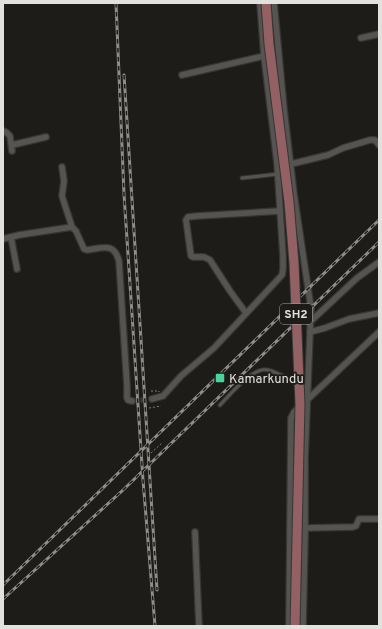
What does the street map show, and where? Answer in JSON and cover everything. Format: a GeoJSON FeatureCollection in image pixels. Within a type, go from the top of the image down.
{"type":"FeatureCollection","features":[{"type":"Feature","properties":{"kind":"main road","name":"SH2"},"geometry":{"type":"LineString","coordinates":[[266,3],[269,44],[289,202],[300,404],[295,626]]}},
{"type":"Feature","properties":{"kind":"street"},"geometry":{"type":"LineString","coordinates":[[152,399],[163,396],[181,376],[214,348],[282,275],[283,269],[278,174],[264,56],[260,3]]}},
{"type":"Feature","properties":{"kind":"street"},"geometry":{"type":"LineString","coordinates":[[274,3],[294,194],[312,308],[305,458],[303,626]]}},
{"type":"Feature","properties":{"kind":"street"},"geometry":{"type":"LineString","coordinates":[[361,38],[379,34]]}},
{"type":"Feature","properties":{"kind":"street"},"geometry":{"type":"LineString","coordinates":[[182,75],[264,56]]}},
{"type":"Feature","properties":{"kind":"street"},"geometry":{"type":"LineString","coordinates":[[3,131],[9,134],[12,148],[46,137]]}},
{"type":"Feature","properties":{"kind":"street"},"geometry":{"type":"LineString","coordinates":[[291,164],[331,154],[343,148],[370,140],[375,140],[379,145]]}},
{"type":"Feature","properties":{"kind":"street"},"geometry":{"type":"LineString","coordinates":[[62,167],[64,181],[62,198],[72,227],[76,231],[84,249],[87,250],[110,247],[117,254],[119,262],[127,386],[126,398],[132,401]]}},
{"type":"Feature","properties":{"kind":"street"},"geometry":{"type":"LineString","coordinates":[[246,313],[210,260],[204,256],[191,256],[186,220],[188,217],[197,216],[280,211]]}},
{"type":"Feature","properties":{"kind":"street"},"geometry":{"type":"LineString","coordinates":[[3,238],[72,227]]}},
{"type":"Feature","properties":{"kind":"street"},"geometry":{"type":"LineString","coordinates":[[11,237],[17,269]]}},
{"type":"Feature","properties":{"kind":"street"},"geometry":{"type":"LineString","coordinates":[[311,322],[357,278],[379,262]]}},
{"type":"Feature","properties":{"kind":"street"},"geometry":{"type":"LineString","coordinates":[[310,332],[349,319],[379,313]]}},
{"type":"Feature","properties":{"kind":"street"},"geometry":{"type":"LineString","coordinates":[[289,626],[291,418],[294,412],[307,399],[379,332]]}},
{"type":"Feature","properties":{"kind":"street"},"geometry":{"type":"LineString","coordinates":[[305,528],[353,527],[356,526],[359,519],[379,519]]}},
{"type":"Feature","properties":{"kind":"street"},"geometry":{"type":"LineString","coordinates":[[195,532],[199,626]]}},
{"type":"Feature","properties":{"kind":"lane"},"geometry":{"type":"LineString","coordinates":[[242,178],[278,174]]}},
{"type":"Feature","properties":{"kind":"lane"},"geometry":{"type":"LineString","coordinates":[[220,405],[255,372],[260,370],[269,370],[308,388]]}},
{"type":"Feature","properties":{"kind":"path"},"geometry":{"type":"LineString","coordinates":[[151,391],[159,391],[160,395]]}},
{"type":"Feature","properties":{"kind":"path"},"geometry":{"type":"LineString","coordinates":[[149,408],[161,406]]}},
{"type":"Feature","properties":{"kind":"path"},"geometry":{"type":"LineString","coordinates":[[151,453],[162,443]]}},
{"type":"Feature","properties":{"kind":"tunnel"},"geometry":{"type":"LineString","coordinates":[[132,401],[152,399]]}},
{"type":"Feature","properties":{"kind":"railway"},"geometry":{"type":"LineString","coordinates":[[116,3],[124,194],[143,480],[155,626]]}},
{"type":"Feature","properties":{"kind":"railway"},"geometry":{"type":"LineString","coordinates":[[124,75],[157,590]]}},
{"type":"Feature","properties":{"kind":"railway"},"geometry":{"type":"LineString","coordinates":[[3,585],[379,220]]}},
{"type":"Feature","properties":{"kind":"railway"},"geometry":{"type":"LineString","coordinates":[[3,599],[122,491],[379,242]]}},
{"type":"Feature","properties":{"kind":"place","name":"Kamarkundu"},"geometry":{"type":"Point","coordinates":[220,378]}}]}
